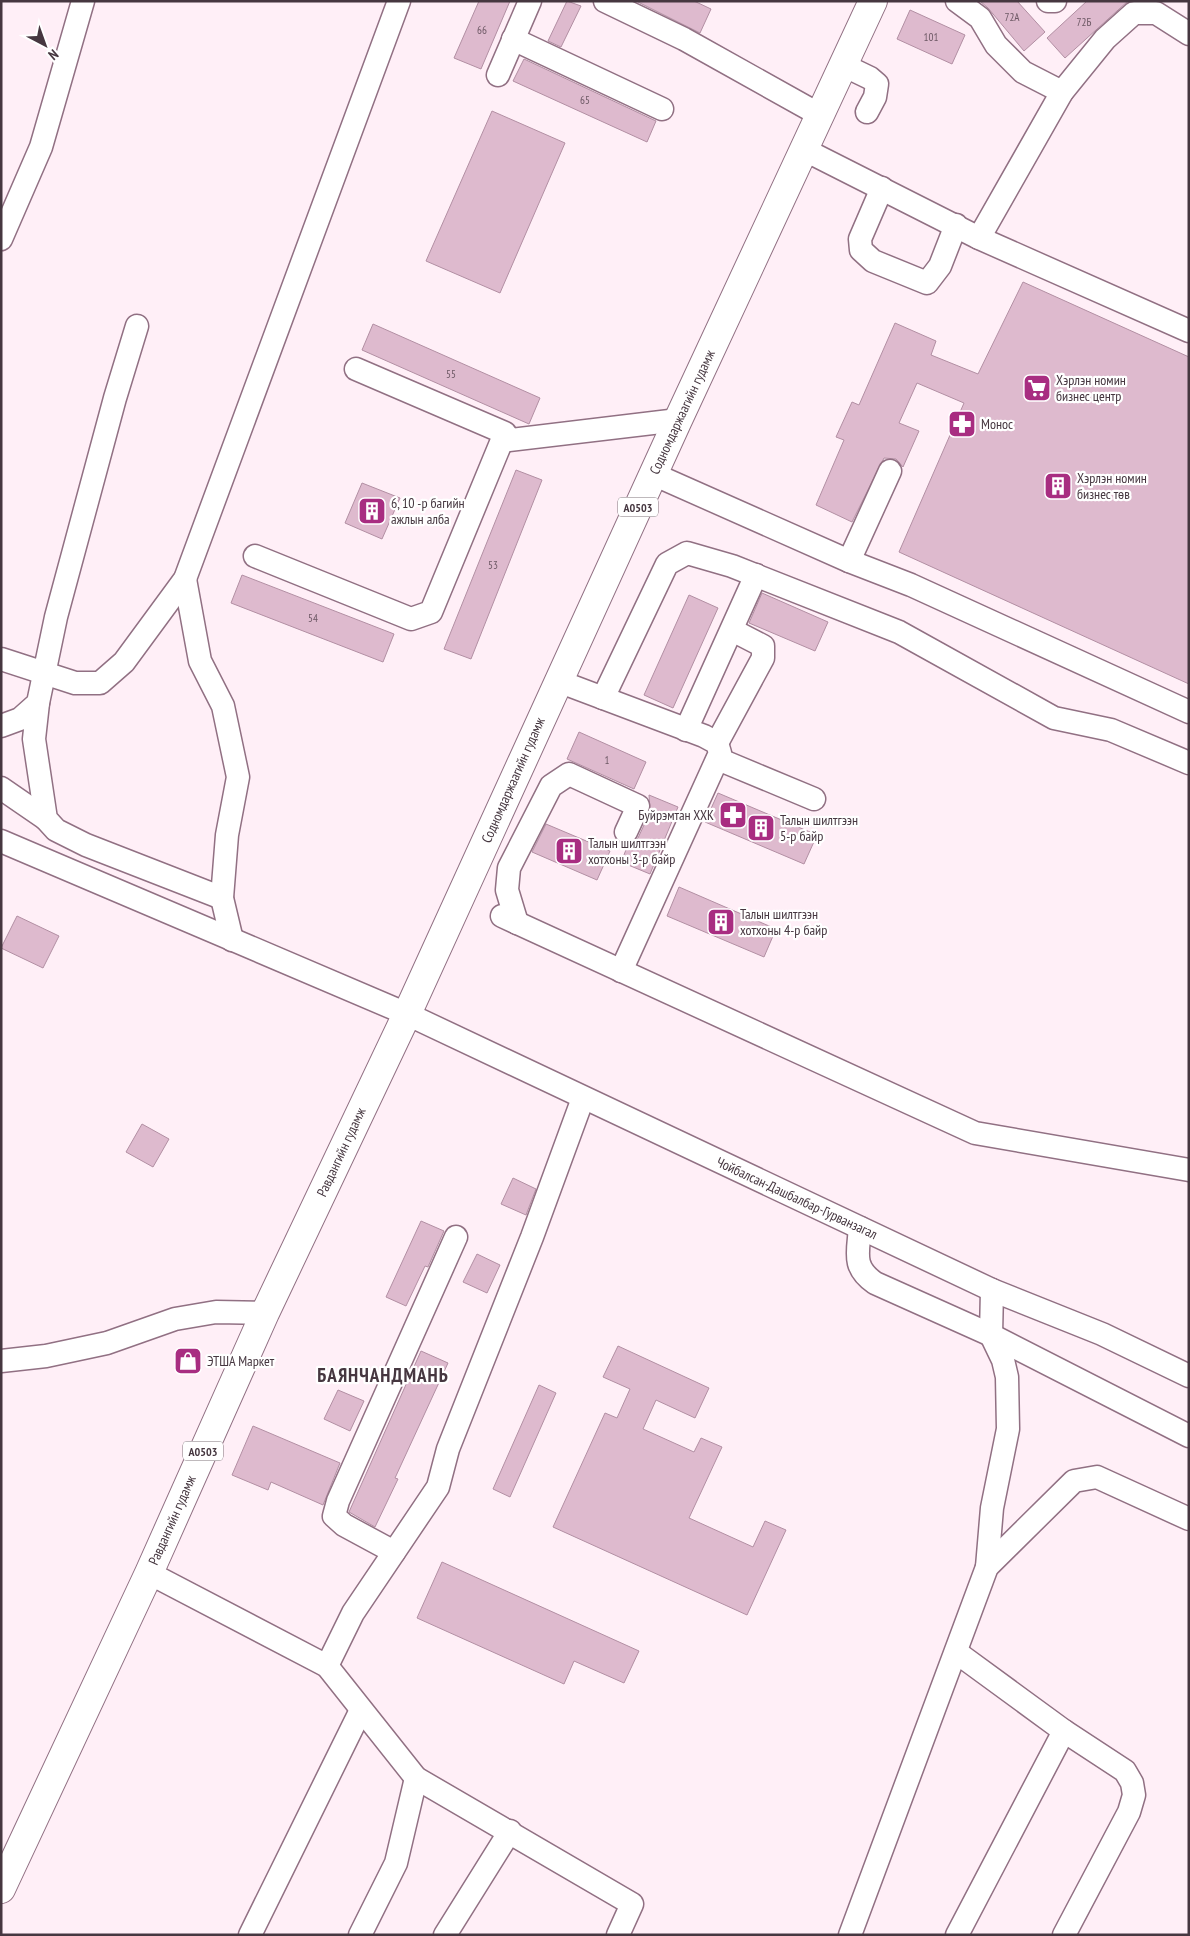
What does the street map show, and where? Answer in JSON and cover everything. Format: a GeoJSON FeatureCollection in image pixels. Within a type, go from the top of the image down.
{"type":"FeatureCollection","features":[{"type":"Feature","properties":{"kind":"main road","name":"Содномдаржаагийн гудамж"},"geometry":{"type":"LineString","coordinates":[[407,1014],[653,474],[873,1]]}},
{"type":"Feature","properties":{"kind":"main road","name":"Равдангийн гудамж"},"geometry":{"type":"LineString","coordinates":[[1,1889],[149,1573],[265,1313],[407,1014]]}},
{"type":"Feature","properties":{"kind":"street"},"geometry":{"type":"LineString","coordinates":[[1,239],[41,147],[82,1]]}},
{"type":"Feature","properties":{"kind":"street"},"geometry":{"type":"LineString","coordinates":[[1,659],[75,683],[100,682],[124,662],[185,579],[399,1]]}},
{"type":"Feature","properties":{"kind":"street"},"geometry":{"type":"LineString","coordinates":[[498,75],[530,1]]}},
{"type":"Feature","properties":{"kind":"street"},"geometry":{"type":"LineString","coordinates":[[605,1],[684,38],[820,115]]}},
{"type":"Feature","properties":{"kind":"street"},"geometry":{"type":"LineString","coordinates":[[957,1],[980,18],[996,45],[1023,72],[1062,92]]}},
{"type":"Feature","properties":{"kind":"street"},"geometry":{"type":"LineString","coordinates":[[1048,1],[1054,1]]}},
{"type":"Feature","properties":{"kind":"street"},"geometry":{"type":"LineString","coordinates":[[979,238],[1062,92],[1134,7],[1156,13],[1189,34]]}},
{"type":"Feature","properties":{"kind":"street"},"geometry":{"type":"LineString","coordinates":[[514,39],[662,109]]}},
{"type":"Feature","properties":{"kind":"street"},"geometry":{"type":"LineString","coordinates":[[843,65],[877,84],[876,96],[867,112]]}},
{"type":"Feature","properties":{"kind":"street"},"geometry":{"type":"LineString","coordinates":[[805,150],[979,238],[1189,331]]}},
{"type":"Feature","properties":{"kind":"street"},"geometry":{"type":"LineString","coordinates":[[882,188],[860,239],[861,250],[873,261],[927,283],[940,266],[956,225]]}},
{"type":"Feature","properties":{"kind":"street"},"geometry":{"type":"LineString","coordinates":[[46,819],[34,739],[38,703],[56,617],[137,326]]}},
{"type":"Feature","properties":{"kind":"street"},"geometry":{"type":"LineString","coordinates":[[255,556],[411,619],[431,612],[505,433],[356,369]]}},
{"type":"Feature","properties":{"kind":"street"},"geometry":{"type":"LineString","coordinates":[[502,441],[678,420]]}},
{"type":"Feature","properties":{"kind":"street"},"geometry":{"type":"LineString","coordinates":[[849,561],[890,471]]}},
{"type":"Feature","properties":{"kind":"street"},"geometry":{"type":"LineString","coordinates":[[653,474],[849,561],[911,585],[1189,712]]}},
{"type":"Feature","properties":{"kind":"street"},"geometry":{"type":"LineString","coordinates":[[603,698],[667,564],[688,553],[756,575],[899,632],[1054,718],[1111,730],[1189,763]]}},
{"type":"Feature","properties":{"kind":"street"},"geometry":{"type":"LineString","coordinates":[[686,730],[756,575]]}},
{"type":"Feature","properties":{"kind":"street"},"geometry":{"type":"LineString","coordinates":[[185,579],[200,661],[223,706],[238,777],[227,835],[222,898],[232,940]]}},
{"type":"Feature","properties":{"kind":"street"},"geometry":{"type":"LineString","coordinates":[[622,971],[717,751],[763,658],[763,646],[732,630]]}},
{"type":"Feature","properties":{"kind":"street"},"geometry":{"type":"LineString","coordinates":[[558,681],[686,730],[717,751],[814,799]]}},
{"type":"Feature","properties":{"kind":"street"},"geometry":{"type":"LineString","coordinates":[[1,726],[20,719],[38,703]]}},
{"type":"Feature","properties":{"kind":"street"},"geometry":{"type":"LineString","coordinates":[[626,832],[638,806],[569,774],[551,786],[510,868],[507,890],[510,919],[975,1133],[1189,1170]]}},
{"type":"Feature","properties":{"kind":"street"},"geometry":{"type":"LineString","coordinates":[[1,788],[46,819],[56,830],[86,845],[222,898]]}},
{"type":"Feature","properties":{"kind":"street","name":"Чойбалсан-Дашбалбар-Гурванзагал"},"geometry":{"type":"LineString","coordinates":[[1,841],[407,1014],[992,1290],[1102,1334],[1189,1376]]}},
{"type":"Feature","properties":{"kind":"street"},"geometry":{"type":"LineString","coordinates":[[326,1666],[353,1613],[438,1487],[448,1449],[532,1237],[583,1098]]}},
{"type":"Feature","properties":{"kind":"street"},"geometry":{"type":"LineString","coordinates":[[860,1228],[858,1262],[864,1275],[875,1283],[991,1335],[1189,1436]]}},
{"type":"Feature","properties":{"kind":"street"},"geometry":{"type":"LineString","coordinates":[[394,1552],[344,1525],[334,1516],[338,1501],[456,1237]]}},
{"type":"Feature","properties":{"kind":"street"},"geometry":{"type":"LineString","coordinates":[[850,1935],[987,1567],[992,1508],[1008,1429],[1007,1377],[1003,1360],[991,1335],[992,1290]]}},
{"type":"Feature","properties":{"kind":"street"},"geometry":{"type":"LineString","coordinates":[[1,1360],[46,1356],[107,1343],[175,1319],[216,1312],[265,1313]]}},
{"type":"Feature","properties":{"kind":"street"},"geometry":{"type":"LineString","coordinates":[[987,1567],[1074,1481],[1097,1477],[1189,1519]]}},
{"type":"Feature","properties":{"kind":"street"},"geometry":{"type":"LineString","coordinates":[[149,1573],[326,1666],[416,1778],[632,1904],[618,1935]]}},
{"type":"Feature","properties":{"kind":"street"},"geometry":{"type":"LineString","coordinates":[[956,1652],[1064,1731],[1125,1771],[1132,1782],[1134,1794],[1129,1812],[1064,1935]]}},
{"type":"Feature","properties":{"kind":"street"},"geometry":{"type":"LineString","coordinates":[[250,1935],[361,1710]]}},
{"type":"Feature","properties":{"kind":"street"},"geometry":{"type":"LineString","coordinates":[[957,1935],[1064,1731]]}},
{"type":"Feature","properties":{"kind":"street"},"geometry":{"type":"LineString","coordinates":[[360,1935],[396,1863],[416,1778]]}},
{"type":"Feature","properties":{"kind":"street"},"geometry":{"type":"LineString","coordinates":[[445,1935],[510,1832]]}},
{"type":"Feature","properties":{"kind":"building"},"geometry":{"type":"Polygon","coordinates":[[[479,1],[510,1],[481,69],[454,58],[479,1]]]}},
{"type":"Feature","properties":{"kind":"building"},"geometry":{"type":"Polygon","coordinates":[[[567,1],[581,6],[561,47],[548,41],[567,1]]]}},
{"type":"Feature","properties":{"kind":"building"},"geometry":{"type":"Polygon","coordinates":[[[636,1],[694,1],[711,9],[700,33],[636,1]]]}},
{"type":"Feature","properties":{"kind":"building"},"geometry":{"type":"Polygon","coordinates":[[[980,1],[1017,1],[1045,32],[1024,51],[980,1]]]}},
{"type":"Feature","properties":{"kind":"building"},"geometry":{"type":"Polygon","coordinates":[[[1087,1],[1128,1],[1065,58],[1047,38],[1087,1]]]}},
{"type":"Feature","properties":{"kind":"building"},"geometry":{"type":"Polygon","coordinates":[[[910,10],[965,35],[952,64],[897,39],[910,10]]]}},
{"type":"Feature","properties":{"kind":"building"},"geometry":{"type":"Polygon","coordinates":[[[524,59],[656,121],[647,142],[513,81],[524,59]]]}},
{"type":"Feature","properties":{"kind":"building"},"geometry":{"type":"Polygon","coordinates":[[[492,111],[565,143],[500,293],[426,261],[492,111]]]}},
{"type":"Feature","properties":{"kind":"building","name":"Хэрлэн номин бизнес төв"},"geometry":{"type":"Polygon","coordinates":[[[1023,282],[1189,357],[1189,684],[899,552],[964,403],[917,383],[899,423],[919,431],[903,467],[896,459],[884,458],[852,522],[816,505],[844,440],[836,437],[852,402],[859,405],[895,323],[936,341],[931,355],[978,374],[1023,282]]]}},
{"type":"Feature","properties":{"kind":"building"},"geometry":{"type":"Polygon","coordinates":[[[373,324],[540,398],[529,424],[362,350],[373,324]]]}},
{"type":"Feature","properties":{"kind":"building"},"geometry":{"type":"Polygon","coordinates":[[[516,470],[542,480],[471,659],[444,649],[516,470]]]}},
{"type":"Feature","properties":{"kind":"building","name":"6, 10 -р багийн ажлын алба"},"geometry":{"type":"Polygon","coordinates":[[[362,483],[400,498],[382,539],[345,523],[362,483]]]}},
{"type":"Feature","properties":{"kind":"building"},"geometry":{"type":"Polygon","coordinates":[[[242,575],[394,634],[383,662],[231,603],[242,575]]]}},
{"type":"Feature","properties":{"kind":"building"},"geometry":{"type":"Polygon","coordinates":[[[762,593],[828,622],[815,651],[749,623],[762,593]]]}},
{"type":"Feature","properties":{"kind":"building"},"geometry":{"type":"Polygon","coordinates":[[[689,595],[718,608],[673,708],[644,695],[689,595]]]}},
{"type":"Feature","properties":{"kind":"building"},"geometry":{"type":"Polygon","coordinates":[[[579,732],[646,762],[634,789],[567,759],[579,732]]]}},
{"type":"Feature","properties":{"kind":"building","name":"Талын шилтгээн 5-р байр"},"geometry":{"type":"Polygon","coordinates":[[[718,793],[817,835],[804,864],[705,822],[718,793]]]}},
{"type":"Feature","properties":{"kind":"building"},"geometry":{"type":"Polygon","coordinates":[[[649,795],[678,807],[650,874],[621,862],[628,845],[638,838],[650,812],[649,795]]]}},
{"type":"Feature","properties":{"kind":"building","name":"Талын шилтгээн хотхоны 3-р байр"},"geometry":{"type":"Polygon","coordinates":[[[546,824],[610,851],[597,880],[532,852],[546,824]]]}},
{"type":"Feature","properties":{"kind":"building","name":"Талын шилтгээн хотхоны 4-р байр"},"geometry":{"type":"Polygon","coordinates":[[[679,887],[776,929],[764,957],[667,916],[679,887]]]}},
{"type":"Feature","properties":{"kind":"building"},"geometry":{"type":"Polygon","coordinates":[[[17,916],[59,936],[43,968],[1,948],[17,916]]]}},
{"type":"Feature","properties":{"kind":"building"},"geometry":{"type":"Polygon","coordinates":[[[142,1124],[169,1139],[153,1167],[126,1152],[142,1124]]]}},
{"type":"Feature","properties":{"kind":"building"},"geometry":{"type":"Polygon","coordinates":[[[513,1178],[536,1189],[526,1215],[501,1204],[513,1178]]]}},
{"type":"Feature","properties":{"kind":"building"},"geometry":{"type":"Polygon","coordinates":[[[421,1221],[444,1231],[428,1267],[425,1266],[406,1306],[386,1297],[421,1221]]]}},
{"type":"Feature","properties":{"kind":"building"},"geometry":{"type":"Polygon","coordinates":[[[477,1254],[500,1265],[487,1293],[463,1282],[477,1254]]]}},
{"type":"Feature","properties":{"kind":"building"},"geometry":{"type":"Polygon","coordinates":[[[618,1346],[709,1388],[695,1418],[656,1400],[643,1429],[694,1452],[701,1438],[722,1447],[689,1518],[753,1547],[765,1521],[786,1530],[747,1615],[553,1527],[605,1413],[617,1418],[630,1389],[603,1377],[618,1346]]]}},
{"type":"Feature","properties":{"kind":"building"},"geometry":{"type":"Polygon","coordinates":[[[421,1351],[448,1363],[395,1478],[398,1479],[375,1527],[349,1512],[421,1351]]]}},
{"type":"Feature","properties":{"kind":"building"},"geometry":{"type":"Polygon","coordinates":[[[539,1385],[556,1393],[510,1497],[493,1489],[539,1385]]]}},
{"type":"Feature","properties":{"kind":"building"},"geometry":{"type":"Polygon","coordinates":[[[338,1390],[364,1401],[350,1431],[324,1419],[338,1390]]]}},
{"type":"Feature","properties":{"kind":"building"},"geometry":{"type":"Polygon","coordinates":[[[253,1426],[340,1463],[323,1505],[271,1482],[268,1490],[232,1475],[253,1426]]]}},
{"type":"Feature","properties":{"kind":"building"},"geometry":{"type":"Polygon","coordinates":[[[442,1562],[639,1651],[624,1683],[574,1661],[564,1684],[417,1618],[442,1562]]]}},
{"type":"Feature","properties":{"kind":"place","name":"Хэрлэн номин бизнес центр"},"geometry":{"type":"Point","coordinates":[1037,388]}},
{"type":"Feature","properties":{"kind":"place","name":"Монос"},"geometry":{"type":"Point","coordinates":[962,424]}},
{"type":"Feature","properties":{"kind":"place","name":"Хэрлэн номин бизнес төв"},"geometry":{"type":"Point","coordinates":[1058,486]}},
{"type":"Feature","properties":{"kind":"place","name":"6, 10 -р багийн ажлын алба"},"geometry":{"type":"Point","coordinates":[372,511]}},
{"type":"Feature","properties":{"kind":"place","name":"Буйрэмтан ХХК"},"geometry":{"type":"Point","coordinates":[733,815]}},
{"type":"Feature","properties":{"kind":"place","name":"Талын шилтгээн 5-р байр"},"geometry":{"type":"Point","coordinates":[761,828]}},
{"type":"Feature","properties":{"kind":"place","name":"Талын шилтгээн хотхоны 3-р байр"},"geometry":{"type":"Point","coordinates":[569,851]}},
{"type":"Feature","properties":{"kind":"place","name":"Талын шилтгээн хотхоны 4-р байр"},"geometry":{"type":"Point","coordinates":[721,922]}},
{"type":"Feature","properties":{"kind":"place","name":"ЭТША Маркет"},"geometry":{"type":"Point","coordinates":[188,1361]}},
{"type":"Feature","properties":{"kind":"district","name":"БАЯНЧАНДМАНЬ"},"geometry":{"type":"Point","coordinates":[383,1375]}}]}
